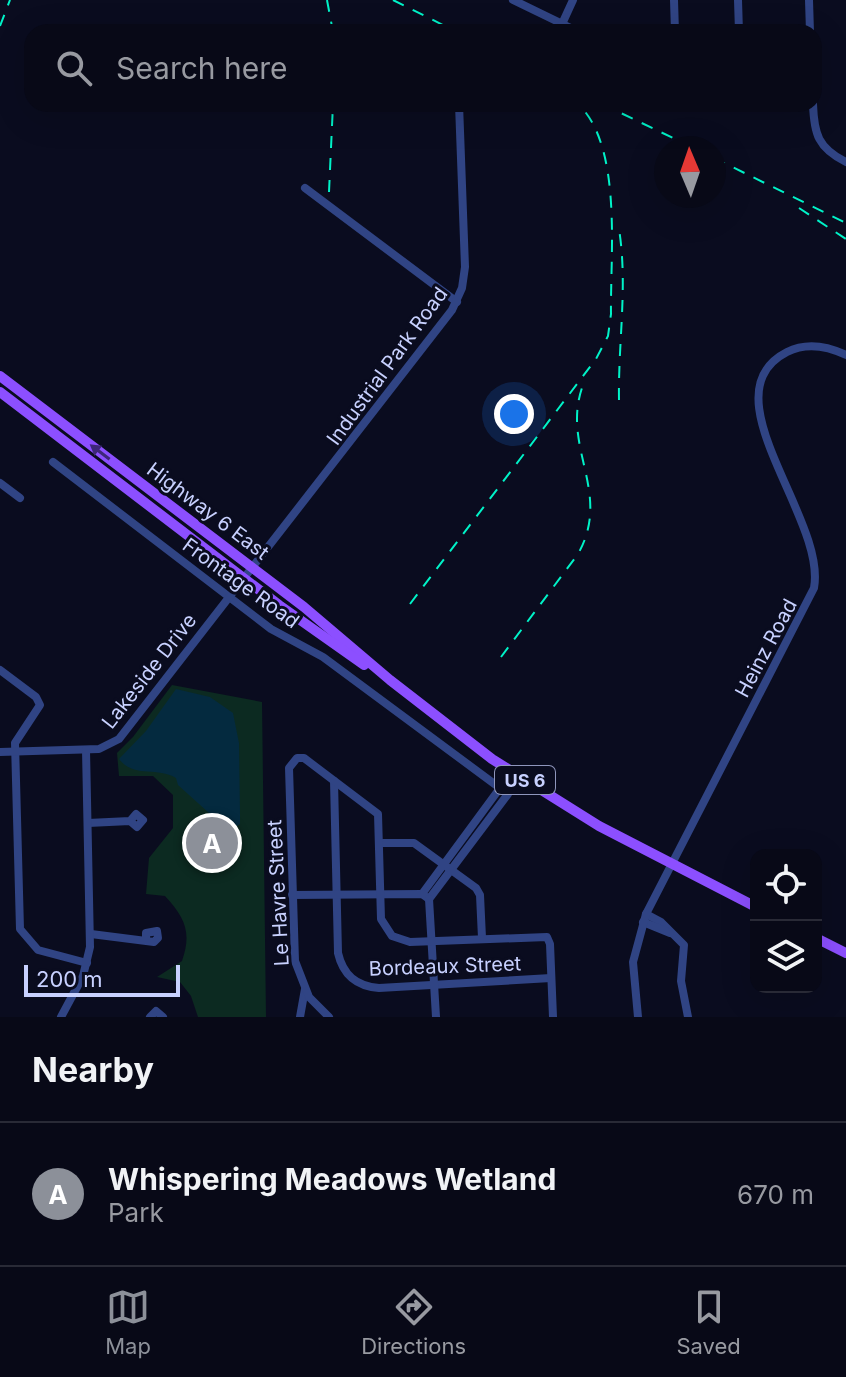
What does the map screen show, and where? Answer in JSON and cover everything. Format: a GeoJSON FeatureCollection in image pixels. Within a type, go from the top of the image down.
{"type":"FeatureCollection","features":[{"type":"Feature","properties":{"kind":"main road","name":"Highway 6 East"},"geometry":{"type":"LineString","coordinates":[[0,376],[251,567],[464,738],[569,808],[750,904]]}},
{"type":"Feature","properties":{"kind":"main road","name":"Highway 6 East"},"geometry":{"type":"LineString","coordinates":[[0,392],[347,654],[390,680]]}},
{"type":"Feature","properties":{"kind":"main road"},"geometry":{"type":"LineString","coordinates":[[822,941],[846,953]]}},
{"type":"Feature","properties":{"kind":"street"},"geometry":{"type":"LineString","coordinates":[[513,0],[562,24],[573,0]]}},
{"type":"Feature","properties":{"kind":"street"},"geometry":{"type":"LineString","coordinates":[[674,0],[675,24]]}},
{"type":"Feature","properties":{"kind":"street"},"geometry":{"type":"LineString","coordinates":[[738,0],[739,24]]}},
{"type":"Feature","properties":{"kind":"street"},"geometry":{"type":"LineString","coordinates":[[809,0],[810,24]]}},
{"type":"Feature","properties":{"kind":"street","name":"Industrial Park Road"},"geometry":{"type":"LineString","coordinates":[[251,567],[313,492],[457,302],[465,267],[459,112]]}},
{"type":"Feature","properties":{"kind":"street"},"geometry":{"type":"LineString","coordinates":[[814,112],[818,141],[830,154],[846,162]]}},
{"type":"Feature","properties":{"kind":"street"},"geometry":{"type":"LineString","coordinates":[[305,188],[457,302]]}},
{"type":"Feature","properties":{"kind":"street","name":"Heinz Road"},"geometry":{"type":"LineString","coordinates":[[638,1017],[632,973],[644,918],[807,606],[816,579],[811,541],[759,418],[759,385],[772,362],[794,349],[820,346],[846,355]]}},
{"type":"Feature","properties":{"kind":"street","name":"Frontage Road"},"geometry":{"type":"LineString","coordinates":[[53,462],[271,629],[323,657],[508,794],[447,867]]}},
{"type":"Feature","properties":{"kind":"street"},"geometry":{"type":"LineString","coordinates":[[0,483],[20,498]]}},
{"type":"Feature","properties":{"kind":"street","name":"Lakeside Drive"},"geometry":{"type":"LineString","coordinates":[[0,752],[105,747],[125,732],[251,567]]}},
{"type":"Feature","properties":{"kind":"street"},"geometry":{"type":"LineString","coordinates":[[0,670],[40,701],[39,708],[16,737],[20,929],[38,950],[87,963]]}},
{"type":"Feature","properties":{"kind":"street"},"geometry":{"type":"LineString","coordinates":[[452,755],[464,738]]}},
{"type":"Feature","properties":{"kind":"street"},"geometry":{"type":"LineString","coordinates":[[61,1017],[87,963],[91,934],[86,750]]}},
{"type":"Feature","properties":{"kind":"street","name":"Le Havre Street"},"geometry":{"type":"LineString","coordinates":[[329,1017],[305,989],[295,961],[289,768],[295,759],[304,758],[334,781]]}},
{"type":"Feature","properties":{"kind":"street"},"geometry":{"type":"LineString","coordinates":[[334,781],[378,814],[381,919],[389,933],[405,941],[547,937],[553,1017]]}},
{"type":"Feature","properties":{"kind":"street","name":"Bordeaux Street"},"geometry":{"type":"LineString","coordinates":[[334,781],[338,953],[350,977],[374,987],[551,978]]}},
{"type":"Feature","properties":{"kind":"street"},"geometry":{"type":"LineString","coordinates":[[436,1017],[426,896],[500,788]]}},
{"type":"Feature","properties":{"kind":"street"},"geometry":{"type":"LineString","coordinates":[[88,823],[130,821]]}},
{"type":"Feature","properties":{"kind":"street"},"geometry":{"type":"LineString","coordinates":[[379,843],[414,843],[478,892],[482,938]]}},
{"type":"Feature","properties":{"kind":"street"},"geometry":{"type":"LineString","coordinates":[[292,895],[426,896]]}},
{"type":"Feature","properties":{"kind":"street"},"geometry":{"type":"LineString","coordinates":[[644,918],[678,937],[684,945],[682,989],[688,1017]]}},
{"type":"Feature","properties":{"kind":"street"},"geometry":{"type":"LineString","coordinates":[[91,934],[146,941]]}},
{"type":"Feature","properties":{"kind":"street"},"geometry":{"type":"LineString","coordinates":[[300,1017],[305,989]]}},
{"type":"Feature","properties":{"kind":"street"},"geometry":{"type":"LineString","coordinates":[[150,1017],[156,1011],[163,1017]]}},
{"type":"Feature","properties":{"kind":"green space"},"geometry":{"type":"Polygon","coordinates":[[[172,685],[262,702],[266,1017],[198,1017],[191,996],[180,982],[157,977],[182,961],[186,942],[185,926],[172,904],[165,896],[146,894],[149,858],[173,828],[173,795],[153,776],[119,776],[117,753],[172,685]]]}},
{"type":"Feature","properties":{"kind":"water"},"geometry":{"type":"Polygon","coordinates":[[[176,689],[210,697],[233,713],[239,743],[240,824],[233,829],[219,822],[178,785],[176,778],[132,769],[119,759],[146,731],[176,689]]]}},
{"type":"Feature","properties":{"kind":"railway"},"geometry":{"type":"LineString","coordinates":[[0,26],[10,0]]}},
{"type":"Feature","properties":{"kind":"railway"},"geometry":{"type":"LineString","coordinates":[[327,0],[332,24]]}},
{"type":"Feature","properties":{"kind":"railway"},"geometry":{"type":"LineString","coordinates":[[393,0],[441,24]]}},
{"type":"Feature","properties":{"kind":"railway"},"geometry":{"type":"LineString","coordinates":[[329,192],[333,112]]}},
{"type":"Feature","properties":{"kind":"railway"},"geometry":{"type":"LineString","coordinates":[[410,604],[596,359],[608,336],[612,233],[608,174],[602,146],[584,112]]}},
{"type":"Feature","properties":{"kind":"railway"},"geometry":{"type":"LineString","coordinates":[[619,112],[669,136]]}},
{"type":"Feature","properties":{"kind":"railway"},"geometry":{"type":"LineString","coordinates":[[726,164],[846,223]]}},
{"type":"Feature","properties":{"kind":"railway"},"geometry":{"type":"LineString","coordinates":[[799,208],[846,239]]}},
{"type":"Feature","properties":{"kind":"railway"},"geometry":{"type":"LineString","coordinates":[[619,229],[623,293],[619,400]]}},
{"type":"Feature","properties":{"kind":"railway"},"geometry":{"type":"LineString","coordinates":[[501,657],[578,554],[587,531],[589,490],[577,429],[583,385]]}},
{"type":"Feature","properties":{"kind":"place","name":"Whispering Meadows Wetland"},"geometry":{"type":"Point","coordinates":[212,843]}}]}
